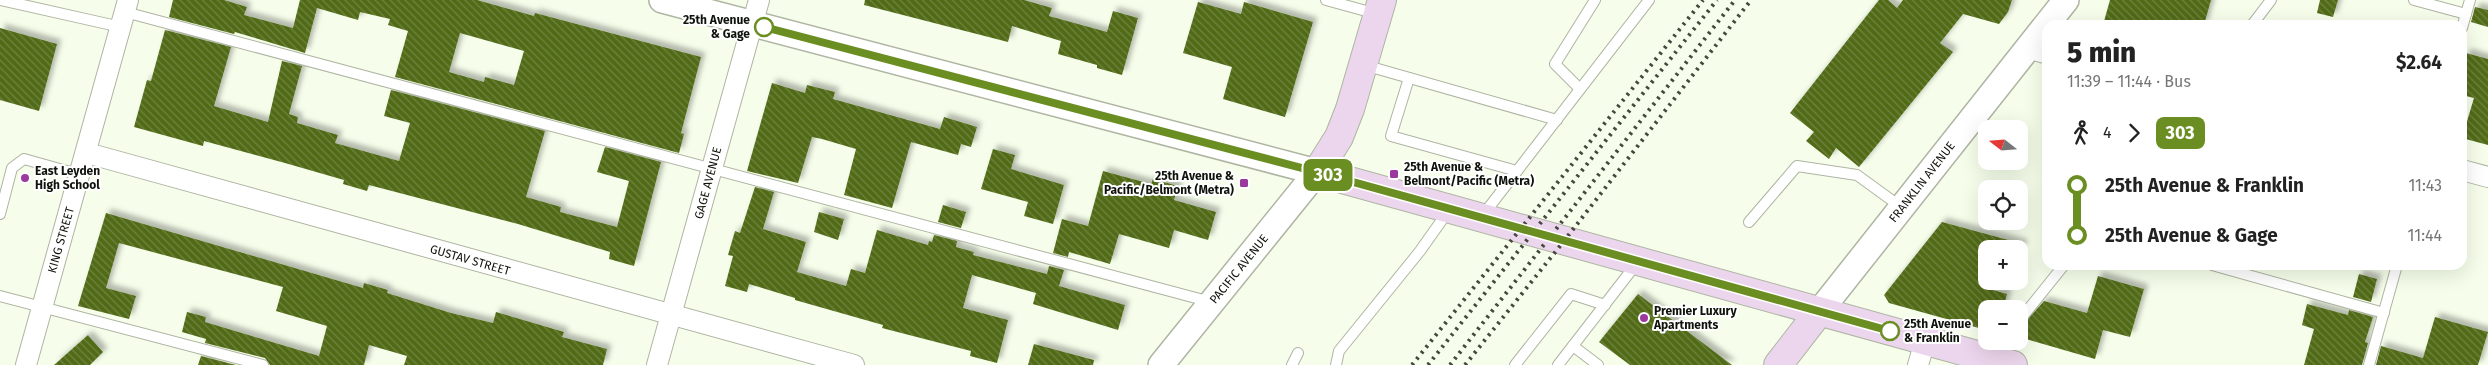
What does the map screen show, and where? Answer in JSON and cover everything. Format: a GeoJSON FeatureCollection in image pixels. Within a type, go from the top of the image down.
{"type":"FeatureCollection","features":[{"type":"Feature","properties":{"kind":"main road"},"geometry":{"type":"LineString","coordinates":[[1380,7],[1350,109],[1339,137],[1317,172],[1819,312],[1922,353],[2001,355]]}},
{"type":"Feature","properties":{"kind":"main road","name":"FRANKLIN AVENUE"},"geometry":{"type":"LineString","coordinates":[[1778,365],[1819,312]]}},
{"type":"Feature","properties":{"kind":"street"},"geometry":{"type":"LineString","coordinates":[[662,0],[1317,172]]}},
{"type":"Feature","properties":{"kind":"street","name":"GAGE AVENUE"},"geometry":{"type":"LineString","coordinates":[[657,365],[758,0]]}},
{"type":"Feature","properties":{"kind":"street","name":"FRANKLIN AVENUE"},"geometry":{"type":"LineString","coordinates":[[2055,20],[2066,0]]}},
{"type":"Feature","properties":{"kind":"street","name":"KING STREET"},"geometry":{"type":"LineString","coordinates":[[26,365],[81,175],[125,13]]}},
{"type":"Feature","properties":{"kind":"street","name":"FRANKLIN AVENUE"},"geometry":{"type":"LineString","coordinates":[[1819,312],[1902,208],[2038,51]]}},
{"type":"Feature","properties":{"kind":"street","name":"GUSTAV STREET"},"geometry":{"type":"LineString","coordinates":[[87,153],[671,316],[854,365]]}},
{"type":"Feature","properties":{"kind":"street"},"geometry":{"type":"LineString","coordinates":[[2467,171],[2488,177]]}},
{"type":"Feature","properties":{"kind":"street","name":"PACIFIC AVENUE"},"geometry":{"type":"LineString","coordinates":[[1161,365],[1317,172]]}},
{"type":"Feature","properties":{"kind":"lane"},"geometry":{"type":"LineString","coordinates":[[1,0],[125,13],[1212,302]]}},
{"type":"Feature","properties":{"kind":"lane"},"geometry":{"type":"LineString","coordinates":[[1326,0],[1380,7]]}},
{"type":"Feature","properties":{"kind":"lane"},"geometry":{"type":"LineString","coordinates":[[1580,88],[1555,64],[1595,0]]}},
{"type":"Feature","properties":{"kind":"lane"},"geometry":{"type":"LineString","coordinates":[[1481,218],[1649,0]]}},
{"type":"Feature","properties":{"kind":"lane"},"geometry":{"type":"LineString","coordinates":[[2256,20],[2271,0]]}},
{"type":"Feature","properties":{"kind":"lane"},"geometry":{"type":"LineString","coordinates":[[2414,0],[2466,14]]}},
{"type":"Feature","properties":{"kind":"lane"},"geometry":{"type":"LineString","coordinates":[[2464,20],[2470,0]]}},
{"type":"Feature","properties":{"kind":"lane"},"geometry":{"type":"LineString","coordinates":[[1363,65],[1557,120]]}},
{"type":"Feature","properties":{"kind":"lane"},"geometry":{"type":"LineString","coordinates":[[1408,78],[1391,136],[1517,171]]}},
{"type":"Feature","properties":{"kind":"lane"},"geometry":{"type":"LineString","coordinates":[[0,214],[12,168],[24,159],[81,175]]}},
{"type":"Feature","properties":{"kind":"lane"},"geometry":{"type":"LineString","coordinates":[[1749,222],[1797,166],[1857,175],[1902,208]]}},
{"type":"Feature","properties":{"kind":"lane"},"geometry":{"type":"LineString","coordinates":[[1336,365],[1339,352],[1420,251],[1450,209]]}},
{"type":"Feature","properties":{"kind":"lane"},"geometry":{"type":"LineString","coordinates":[[1558,365],[1637,262]]}},
{"type":"Feature","properties":{"kind":"lane"},"geometry":{"type":"LineString","coordinates":[[2028,310],[2060,270]]}},
{"type":"Feature","properties":{"kind":"lane"},"geometry":{"type":"LineString","coordinates":[[2230,270],[2384,313]]}},
{"type":"Feature","properties":{"kind":"lane"},"geometry":{"type":"LineString","coordinates":[[2369,365],[2396,270]]}},
{"type":"Feature","properties":{"kind":"lane"},"geometry":{"type":"LineString","coordinates":[[1515,365],[1571,294],[1605,305]]}},
{"type":"Feature","properties":{"kind":"lane"},"geometry":{"type":"LineString","coordinates":[[0,296],[263,365]]}},
{"type":"Feature","properties":{"kind":"lane"},"geometry":{"type":"LineString","coordinates":[[1573,346],[1598,365]]}},
{"type":"Feature","properties":{"kind":"lane"},"geometry":{"type":"LineString","coordinates":[[1292,365],[1298,353]]}},
{"type":"Feature","properties":{"kind":"building"},"geometry":{"type":"Polygon","coordinates":[[[173,0],[224,0],[247,7],[244,15],[293,28],[300,0],[477,0],[534,16],[535,13],[701,57],[681,133],[684,134],[679,153],[395,77],[408,31],[388,25],[390,19],[360,12],[358,20],[317,8],[305,53],[235,32],[234,34],[169,17],[173,0]],[[460,33],[449,72],[484,82],[485,77],[514,85],[524,51],[460,33]]]}},
{"type":"Feature","properties":{"kind":"building"},"geometry":{"type":"Polygon","coordinates":[[[865,0],[1024,0],[1052,8],[1049,16],[1107,32],[1113,11],[1138,18],[1122,75],[1097,68],[1097,65],[1058,54],[1061,41],[1012,26],[1008,42],[864,5],[865,0]]]}},
{"type":"Feature","properties":{"kind":"building"},"geometry":{"type":"Polygon","coordinates":[[[1879,0],[1888,0],[1897,8],[1903,0],[2012,0],[2008,12],[1999,24],[1963,14],[1940,43],[1953,52],[1859,167],[1836,148],[1829,159],[1806,141],[1814,132],[1790,113],[1879,0]]]}},
{"type":"Feature","properties":{"kind":"building"},"geometry":{"type":"Polygon","coordinates":[[[2110,0],[2211,0],[2205,20],[2104,20],[2110,0]]]}},
{"type":"Feature","properties":{"kind":"building"},"geometry":{"type":"Polygon","coordinates":[[[2320,0],[2338,0],[2333,17],[2317,13],[2320,0]]]}},
{"type":"Feature","properties":{"kind":"building"},"geometry":{"type":"Polygon","coordinates":[[[1198,2],[1241,14],[1244,2],[1313,22],[1285,117],[1223,99],[1232,67],[1183,53],[1198,2]]]}},
{"type":"Feature","properties":{"kind":"building"},"geometry":{"type":"Polygon","coordinates":[[[2475,7],[2488,10],[2488,27],[2471,22],[2475,7]]]}},
{"type":"Feature","properties":{"kind":"building"},"geometry":{"type":"Polygon","coordinates":[[[0,28],[57,44],[39,111],[0,100],[0,28]]]}},
{"type":"Feature","properties":{"kind":"building"},"geometry":{"type":"Polygon","coordinates":[[[165,30],[231,47],[214,106],[268,122],[282,61],[302,66],[289,114],[298,117],[297,123],[338,135],[335,143],[399,161],[410,123],[384,116],[391,90],[545,131],[526,197],[561,207],[560,212],[617,227],[629,181],[597,172],[605,147],[661,162],[634,266],[609,259],[610,252],[518,224],[369,185],[367,191],[343,184],[344,180],[285,163],[204,141],[203,146],[134,127],[147,80],[151,81],[165,30]]]}},
{"type":"Feature","properties":{"kind":"building"},"geometry":{"type":"Polygon","coordinates":[[[2467,53],[2488,59],[2488,145],[2467,139],[2467,121],[2474,98],[2467,96],[2467,53]]]}},
{"type":"Feature","properties":{"kind":"building"},"geometry":{"type":"Polygon","coordinates":[[[772,83],[805,93],[807,85],[835,92],[833,99],[940,129],[944,117],[977,127],[971,147],[961,144],[958,155],[911,142],[892,208],[844,195],[856,149],[822,139],[812,137],[798,183],[747,171],[772,83]]]}},
{"type":"Feature","properties":{"kind":"building"},"geometry":{"type":"Polygon","coordinates":[[[993,149],[1015,155],[1011,169],[1064,185],[1053,224],[1024,216],[1028,202],[981,189],[993,149]]]}},
{"type":"Feature","properties":{"kind":"building"},"geometry":{"type":"Polygon","coordinates":[[[1103,171],[1151,184],[1153,179],[1178,186],[1174,200],[1216,212],[1208,240],[1174,230],[1169,248],[1119,234],[1110,264],[1069,252],[1068,257],[1053,253],[1062,219],[1088,226],[1103,171]]]}},
{"type":"Feature","properties":{"kind":"building"},"geometry":{"type":"Polygon","coordinates":[[[755,187],[774,192],[763,229],[806,242],[797,272],[846,286],[851,269],[865,273],[877,230],[928,245],[929,241],[932,242],[934,235],[957,241],[956,247],[974,252],[973,255],[1047,274],[1049,266],[1064,270],[1059,286],[1125,305],[1118,330],[1033,304],[1036,293],[972,275],[963,308],[1008,320],[997,363],[970,356],[971,351],[882,328],[883,325],[795,300],[795,298],[749,284],[747,292],[725,286],[733,256],[728,255],[735,231],[740,233],[755,187]]]}},
{"type":"Feature","properties":{"kind":"building"},"geometry":{"type":"Polygon","coordinates":[[[943,205],[966,212],[961,228],[938,222],[943,205]]]}},
{"type":"Feature","properties":{"kind":"building"},"geometry":{"type":"Polygon","coordinates":[[[819,212],[844,219],[838,240],[814,232],[819,212]]]}},
{"type":"Feature","properties":{"kind":"building"},"geometry":{"type":"Polygon","coordinates":[[[106,213],[363,288],[364,283],[388,290],[387,293],[451,313],[493,323],[496,312],[564,332],[562,337],[607,349],[603,365],[404,365],[407,356],[369,345],[364,365],[270,365],[265,358],[205,343],[206,339],[182,332],[187,312],[206,317],[205,322],[319,356],[327,326],[276,311],[283,287],[119,243],[106,288],[136,296],[129,319],[78,306],[106,213]]]}},
{"type":"Feature","properties":{"kind":"building"},"geometry":{"type":"Polygon","coordinates":[[[1942,222],[2008,240],[1978,240],[1978,290],[1993,290],[2007,294],[2005,300],[1978,300],[1978,328],[1889,303],[1884,295],[1942,222]]]}},
{"type":"Feature","properties":{"kind":"building"},"geometry":{"type":"Polygon","coordinates":[[[2359,274],[2377,279],[2371,302],[2353,297],[2359,274]]]}},
{"type":"Feature","properties":{"kind":"building"},"geometry":{"type":"Polygon","coordinates":[[[2098,276],[2144,289],[2130,337],[2103,330],[2095,359],[2028,340],[2028,319],[2044,301],[2087,313],[2098,276]]]}},
{"type":"Feature","properties":{"kind":"building","name":"Premier Luxury Apartments"},"geometry":{"type":"Polygon","coordinates":[[[1638,294],[1732,365],[1630,365],[1599,342],[1638,294]]]}},
{"type":"Feature","properties":{"kind":"building"},"geometry":{"type":"Polygon","coordinates":[[[2307,304],[2348,315],[2349,310],[2373,317],[2365,342],[2368,343],[2362,365],[2304,365],[2314,329],[2302,325],[2307,304]]]}},
{"type":"Feature","properties":{"kind":"building"},"geometry":{"type":"Polygon","coordinates":[[[2435,317],[2488,332],[2478,365],[2376,365],[2381,346],[2423,358],[2435,317]]]}},
{"type":"Feature","properties":{"kind":"building"},"geometry":{"type":"Polygon","coordinates":[[[88,335],[103,352],[90,365],[54,365],[88,335]]]}},
{"type":"Feature","properties":{"kind":"building"},"geometry":{"type":"Polygon","coordinates":[[[1034,344],[1094,360],[1093,365],[1028,365],[1034,344]]]}},
{"type":"Feature","properties":{"kind":"building"},"geometry":{"type":"Polygon","coordinates":[[[201,356],[236,365],[198,365],[201,356]]]}},
{"type":"Feature","properties":{"kind":"railway"},"geometry":{"type":"LineString","coordinates":[[1412,365],[1703,0]]}},
{"type":"Feature","properties":{"kind":"railway"},"geometry":{"type":"LineString","coordinates":[[1428,365],[1717,0]]}},
{"type":"Feature","properties":{"kind":"railway"},"geometry":{"type":"LineString","coordinates":[[1450,365],[1735,0]]}},
{"type":"Feature","properties":{"kind":"railway"},"geometry":{"type":"LineString","coordinates":[[1465,365],[1751,0]]}},
{"type":"Feature","properties":{"kind":"bus line","name":"303"},"geometry":{"type":"LineString","coordinates":[[764,27],[1317,172],[1890,331]]}},
{"type":"Feature","properties":{"kind":"place","name":"25th Avenue & Gage"},"geometry":{"type":"Point","coordinates":[764,27]}},
{"type":"Feature","properties":{"kind":"place","name":"25th Avenue & Belmont/Pacific (Metra)"},"geometry":{"type":"Point","coordinates":[1394,174]}},
{"type":"Feature","properties":{"kind":"place","name":"East Leyden High School"},"geometry":{"type":"Point","coordinates":[25,178]}},
{"type":"Feature","properties":{"kind":"place","name":"25th Avenue & Pacific/Belmont (Metra)"},"geometry":{"type":"Point","coordinates":[1244,183]}},
{"type":"Feature","properties":{"kind":"place","name":"Premier Luxury Apartments"},"geometry":{"type":"Point","coordinates":[1644,318]}},
{"type":"Feature","properties":{"kind":"place","name":"25th Avenue & Franklin"},"geometry":{"type":"Point","coordinates":[1890,331]}}]}
